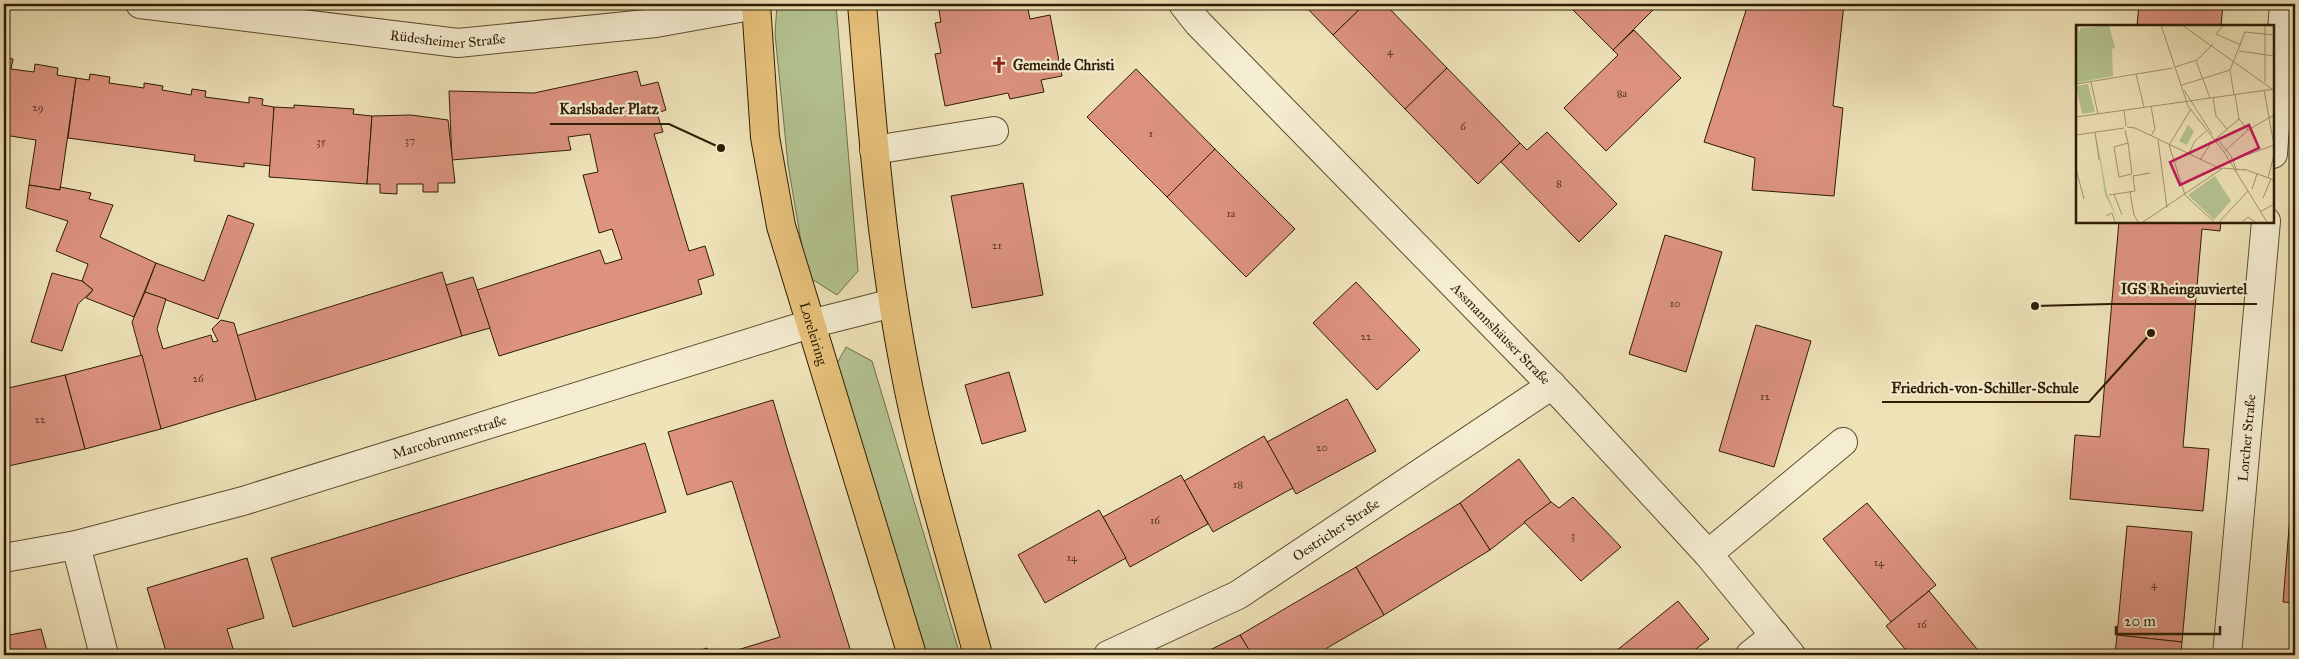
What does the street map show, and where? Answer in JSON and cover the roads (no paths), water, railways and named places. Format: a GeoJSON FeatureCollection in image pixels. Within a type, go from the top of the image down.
{"type":"FeatureCollection","features":[{"type":"Feature","properties":{"kind":"main road","name":"Loreleiring"},"geometry":{"type":"LineString","coordinates":[[756,4],[765,137],[781,226],[912,655]]}},
{"type":"Feature","properties":{"kind":"main road"},"geometry":{"type":"LineString","coordinates":[[862,4],[874,150],[893,303],[918,434],[978,655]]}},
{"type":"Feature","properties":{"kind":"street","name":"Rüdesheimer Straße"},"geometry":{"type":"LineString","coordinates":[[140,4],[458,43],[656,23],[756,4]]}},
{"type":"Feature","properties":{"kind":"street","name":"Assmannshäuser Straße"},"geometry":{"type":"LineString","coordinates":[[1171,4],[1191,13],[1552,385],[1708,554],[1783,645]]}},
{"type":"Feature","properties":{"kind":"street"},"geometry":{"type":"LineString","coordinates":[[2274,140],[2284,4]]}},
{"type":"Feature","properties":{"kind":"street"},"geometry":{"type":"LineString","coordinates":[[874,150],[994,131]]}},
{"type":"Feature","properties":{"kind":"street","name":"Lorcher Straße"},"geometry":{"type":"LineString","coordinates":[[2227,655],[2266,222]]}},
{"type":"Feature","properties":{"kind":"street","name":"Marcobrunnerstraße"},"geometry":{"type":"LineString","coordinates":[[4,558],[76,545],[243,501],[810,324],[893,303]]}},
{"type":"Feature","properties":{"kind":"street","name":"Oestricher Straße"},"geometry":{"type":"LineString","coordinates":[[1108,655],[1238,595],[1552,385]]}},
{"type":"Feature","properties":{"kind":"street"},"geometry":{"type":"LineString","coordinates":[[1708,554],[1843,442]]}},
{"type":"Feature","properties":{"kind":"street"},"geometry":{"type":"LineString","coordinates":[[76,545],[104,655]]}},
{"type":"Feature","properties":{"kind":"street"},"geometry":{"type":"LineString","coordinates":[[1750,655],[1783,645]]}},
{"type":"Feature","properties":{"kind":"place","name":"Gemeinde Christi"},"geometry":{"type":"Point","coordinates":[999,65]}},
{"type":"Feature","properties":{"kind":"place","name":"Karlsbader Platz"},"geometry":{"type":"Point","coordinates":[721,148]}},
{"type":"Feature","properties":{"kind":"place","name":"IGS Rheingauviertel"},"geometry":{"type":"Point","coordinates":[2035,306]}},
{"type":"Feature","properties":{"kind":"place","name":"Friedrich-von-Schiller-Schule"},"geometry":{"type":"Point","coordinates":[2151,333]}}]}
